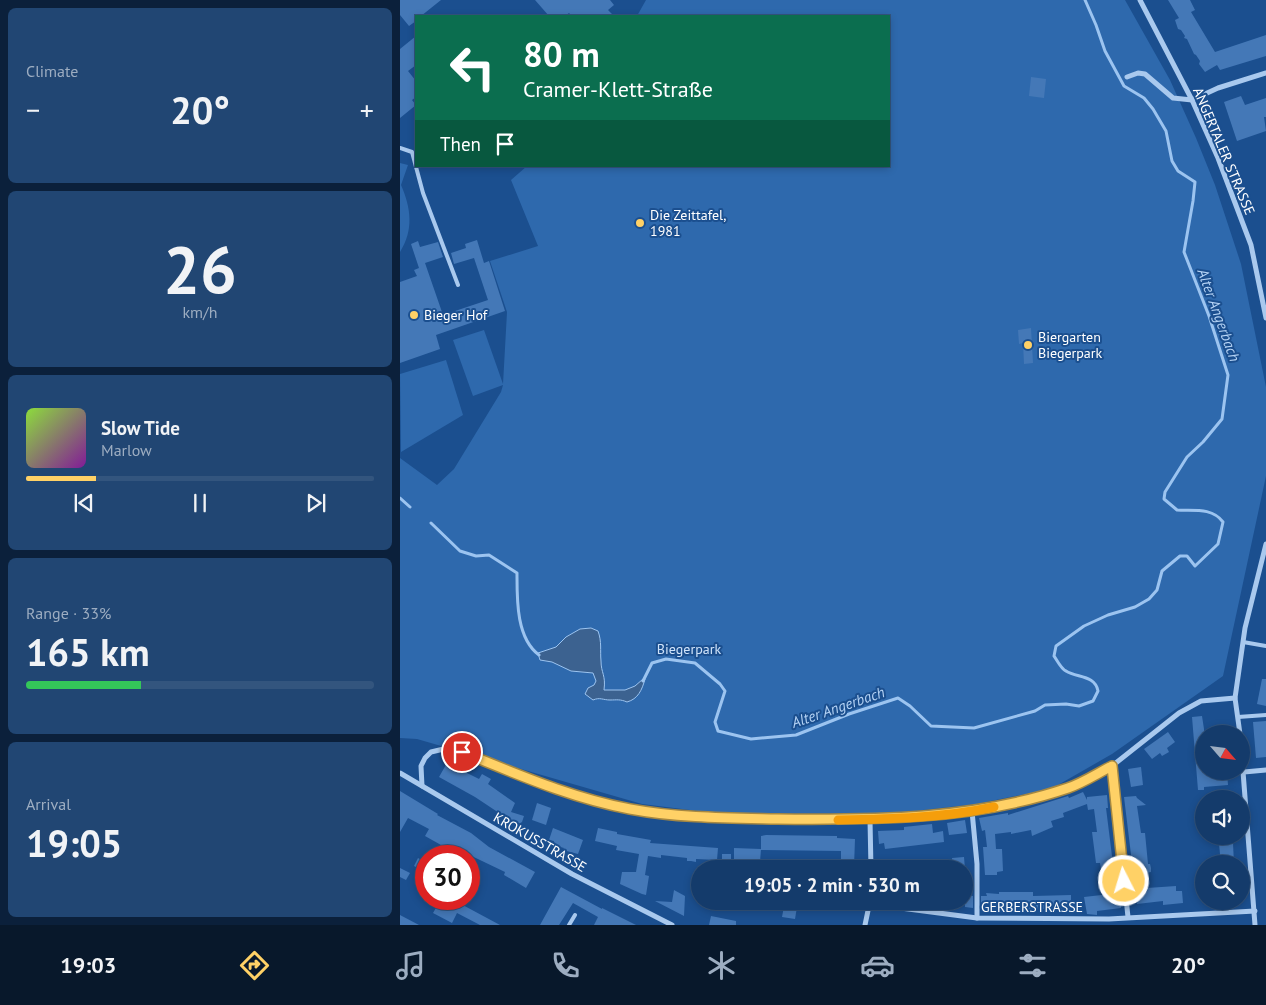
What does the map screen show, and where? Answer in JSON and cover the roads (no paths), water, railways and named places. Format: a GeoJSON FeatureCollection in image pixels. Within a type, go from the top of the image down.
{"type":"FeatureCollection","features":[{"type":"Feature","properties":{"kind":"street","name":"ANGERTALER STRASSE"},"geometry":{"type":"LineString","coordinates":[[1140,0],[1192,100],[1218,158],[1251,245],[1264,299],[1266,318]]}},
{"type":"Feature","properties":{"kind":"street"},"geometry":{"type":"LineString","coordinates":[[1128,77],[1138,73],[1145,74],[1173,98],[1192,100],[1218,88],[1266,73]]}},
{"type":"Feature","properties":{"kind":"street"},"geometry":{"type":"LineString","coordinates":[[1239,725],[1235,698],[1243,642],[1266,544]]}},
{"type":"Feature","properties":{"kind":"street"},"geometry":{"type":"LineString","coordinates":[[1258,576],[1266,577]]}},
{"type":"Feature","properties":{"kind":"street"},"geometry":{"type":"LineString","coordinates":[[422,786],[421,766],[425,758],[431,752],[448,748],[549,788],[631,810],[706,818],[870,820],[972,812],[1033,799],[1069,787],[1112,766],[1179,712],[1201,700],[1235,698]]}},
{"type":"Feature","properties":{"kind":"street"},"geometry":{"type":"LineString","coordinates":[[1112,766],[1128,917]]}},
{"type":"Feature","properties":{"kind":"street"},"geometry":{"type":"LineString","coordinates":[[1250,771],[1266,770]]}},
{"type":"Feature","properties":{"kind":"street","name":"KROKUSSTRASSE"},"geometry":{"type":"LineString","coordinates":[[400,773],[572,874],[672,925]]}},
{"type":"Feature","properties":{"kind":"street"},"geometry":{"type":"LineString","coordinates":[[1245,780],[1255,925]]}},
{"type":"Feature","properties":{"kind":"street"},"geometry":{"type":"LineString","coordinates":[[972,812],[977,864],[977,918]]}},
{"type":"Feature","properties":{"kind":"street"},"geometry":{"type":"LineString","coordinates":[[870,820],[871,860]]}},
{"type":"Feature","properties":{"kind":"street"},"geometry":{"type":"LineString","coordinates":[[865,925],[868,910]]}},
{"type":"Feature","properties":{"kind":"street","name":"GERBERSTRASSE"},"geometry":{"type":"LineString","coordinates":[[920,910],[977,918],[1109,919],[1255,911]]}},
{"type":"Feature","properties":{"kind":"street"},"geometry":{"type":"LineString","coordinates":[[1108,925],[1109,919]]}},
{"type":"Feature","properties":{"kind":"lane"},"geometry":{"type":"LineString","coordinates":[[400,148],[412,152],[415,163]]}},
{"type":"Feature","properties":{"kind":"lane"},"geometry":{"type":"LineString","coordinates":[[416,167],[423,193],[458,285]]}},
{"type":"Feature","properties":{"kind":"lane"},"geometry":{"type":"LineString","coordinates":[[1243,642],[1266,646]]}},
{"type":"Feature","properties":{"kind":"lane"},"geometry":{"type":"LineString","coordinates":[[1238,717],[1266,715]]}},
{"type":"Feature","properties":{"kind":"lane"},"geometry":{"type":"LineString","coordinates":[[569,925],[575,915]]}},
{"type":"Feature","properties":{"kind":"waterway","name":"Alter Angerbach"},"geometry":{"type":"LineString","coordinates":[[643,681],[652,663],[666,659],[695,663],[720,684],[725,691],[715,722],[718,731],[751,739],[796,735],[849,714],[898,698],[910,706],[931,726],[974,728],[1035,711],[1045,705],[1066,704],[1079,706],[1093,701],[1098,691],[1089,679],[1070,673],[1062,668],[1054,656],[1056,646],[1084,626],[1108,615],[1135,607],[1149,599],[1157,590],[1162,571],[1180,556],[1187,556],[1195,566],[1218,544],[1223,522],[1219,517],[1208,512],[1177,510],[1164,499],[1165,492],[1187,457],[1203,442],[1222,419],[1228,375],[1209,316],[1184,252],[1195,182],[1178,171],[1172,161],[1166,131],[1153,109],[1144,98],[1124,86],[1105,51],[1085,0]]}},
{"type":"Feature","properties":{"kind":"waterway","name":"Alter Angerbach"},"geometry":{"type":"LineString","coordinates":[[400,498],[410,507]]}},
{"type":"Feature","properties":{"kind":"waterway","name":"Alter Angerbach"},"geometry":{"type":"LineString","coordinates":[[431,523],[460,551],[476,556],[489,555],[517,573],[519,617],[526,639],[531,648],[539,655]]}},
{"type":"Feature","properties":{"kind":"place","name":"Die Zeittafel, 1981"},"geometry":{"type":"Point","coordinates":[640,223]}},
{"type":"Feature","properties":{"kind":"place","name":"Bieger Hof"},"geometry":{"type":"Point","coordinates":[414,315]}},
{"type":"Feature","properties":{"kind":"place","name":"Biergarten Biegerpark"},"geometry":{"type":"Point","coordinates":[1028,345]}},
{"type":"Feature","properties":{"kind":"park label","name":"Biegerpark"},"geometry":{"type":"Point","coordinates":[689,649]}}]}
